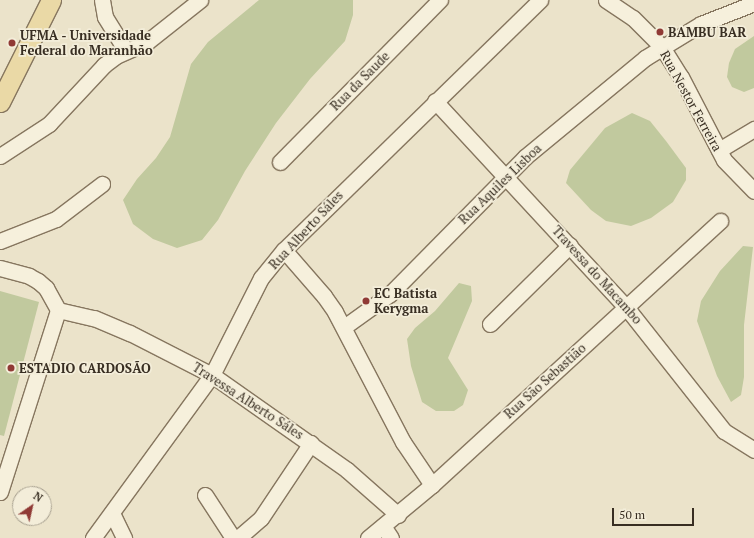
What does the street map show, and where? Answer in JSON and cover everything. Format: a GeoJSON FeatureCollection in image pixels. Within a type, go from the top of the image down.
{"type":"FeatureCollection","features":[{"type":"Feature","properties":{"kind":"main road"},"geometry":{"type":"LineString","coordinates":[[0,102],[51,0]]}},
{"type":"Feature","properties":{"kind":"street"},"geometry":{"type":"LineString","coordinates":[[102,0],[105,17],[126,51]]}},
{"type":"Feature","properties":{"kind":"street"},"geometry":{"type":"LineString","coordinates":[[0,156],[49,124],[104,65],[126,51],[147,42],[200,0]]}},
{"type":"Feature","properties":{"kind":"street","name":"Rua da Saude"},"geometry":{"type":"LineString","coordinates":[[280,162],[440,0]]}},
{"type":"Feature","properties":{"kind":"street","name":"Rua Alberto Sáles"},"geometry":{"type":"LineString","coordinates":[[93,538],[212,375],[261,278],[284,250],[540,0]]}},
{"type":"Feature","properties":{"kind":"street","name":"Rua Nestor Ferreira"},"geometry":{"type":"LineString","coordinates":[[606,0],[633,18],[662,47],[681,77],[718,150],[738,178],[754,191]]}},
{"type":"Feature","properties":{"kind":"street","name":"Rua Aquiles Lisboa"},"geometry":{"type":"LineString","coordinates":[[344,327],[390,294],[507,176],[568,120],[662,47],[701,24],[754,1]]}},
{"type":"Feature","properties":{"kind":"street","name":"Travessa do Macambo"},"geometry":{"type":"LineString","coordinates":[[435,101],[507,176],[626,307],[724,431],[754,450]]}},
{"type":"Feature","properties":{"kind":"street"},"geometry":{"type":"LineString","coordinates":[[718,150],[754,129]]}},
{"type":"Feature","properties":{"kind":"street"},"geometry":{"type":"LineString","coordinates":[[0,241],[56,219],[102,184]]}},
{"type":"Feature","properties":{"kind":"street","name":"Rua São Sebastião"},"geometry":{"type":"LineString","coordinates":[[368,538],[387,532],[398,515],[720,221]]}},
{"type":"Feature","properties":{"kind":"street"},"geometry":{"type":"LineString","coordinates":[[490,324],[570,245]]}},
{"type":"Feature","properties":{"kind":"street"},"geometry":{"type":"LineString","coordinates":[[284,250],[324,296],[344,327],[403,442],[432,485]]}},
{"type":"Feature","properties":{"kind":"street"},"geometry":{"type":"LineString","coordinates":[[0,268],[29,276],[38,281],[46,288],[58,310],[6,456],[0,492]]}},
{"type":"Feature","properties":{"kind":"street","name":"Travessa Alberto Sáles"},"geometry":{"type":"LineString","coordinates":[[58,310],[94,318],[130,333],[212,375],[311,443],[347,470],[398,515]]}},
{"type":"Feature","properties":{"kind":"street"},"geometry":{"type":"LineString","coordinates":[[238,538],[261,518],[311,443]]}},
{"type":"Feature","properties":{"kind":"street"},"geometry":{"type":"LineString","coordinates":[[205,495],[233,538]]}},
{"type":"Feature","properties":{"kind":"street"},"geometry":{"type":"LineString","coordinates":[[112,513],[124,538]]}},
{"type":"Feature","properties":{"kind":"green space"},"geometry":{"type":"Polygon","coordinates":[[[259,0],[353,0],[353,15],[345,41],[310,79],[276,123],[245,171],[218,220],[202,240],[177,248],[153,239],[133,224],[123,200],[137,179],[156,158],[170,137],[191,64],[208,42],[259,0]]]}},
{"type":"Feature","properties":{"kind":"green space"},"geometry":{"type":"Polygon","coordinates":[[[754,36],[754,88],[744,92],[732,87],[727,77],[729,63],[735,49],[754,36]]]}},
{"type":"Feature","properties":{"kind":"green space"},"geometry":{"type":"Polygon","coordinates":[[[632,113],[650,121],[686,168],[686,180],[673,202],[651,218],[631,226],[606,221],[591,210],[566,183],[570,170],[605,128],[632,113]]]}},
{"type":"Feature","properties":{"kind":"green space"},"geometry":{"type":"Polygon","coordinates":[[[743,246],[753,247],[744,325],[744,377],[741,395],[731,402],[717,376],[697,321],[701,301],[720,271],[743,246]]]}},
{"type":"Feature","properties":{"kind":"green space"},"geometry":{"type":"Polygon","coordinates":[[[459,283],[471,286],[472,301],[448,358],[468,390],[463,405],[454,411],[436,411],[422,402],[411,366],[407,339],[415,328],[435,311],[459,283]]]}},
{"type":"Feature","properties":{"kind":"green space","name":"ESTADIO CARDOSÃO"},"geometry":{"type":"Polygon","coordinates":[[[0,291],[39,302],[4,436],[0,435],[0,291]]]}},
{"type":"Feature","properties":{"kind":"place","name":"BAMBU BAR"},"geometry":{"type":"Point","coordinates":[660,32]}},
{"type":"Feature","properties":{"kind":"place","name":"UFMA - Universidade Federal do Maranhão"},"geometry":{"type":"Point","coordinates":[12,43]}},
{"type":"Feature","properties":{"kind":"place","name":"EC Batista Kerygma"},"geometry":{"type":"Point","coordinates":[366,301]}},
{"type":"Feature","properties":{"kind":"place","name":"ESTADIO CARDOSÃO"},"geometry":{"type":"Point","coordinates":[11,368]}}]}
